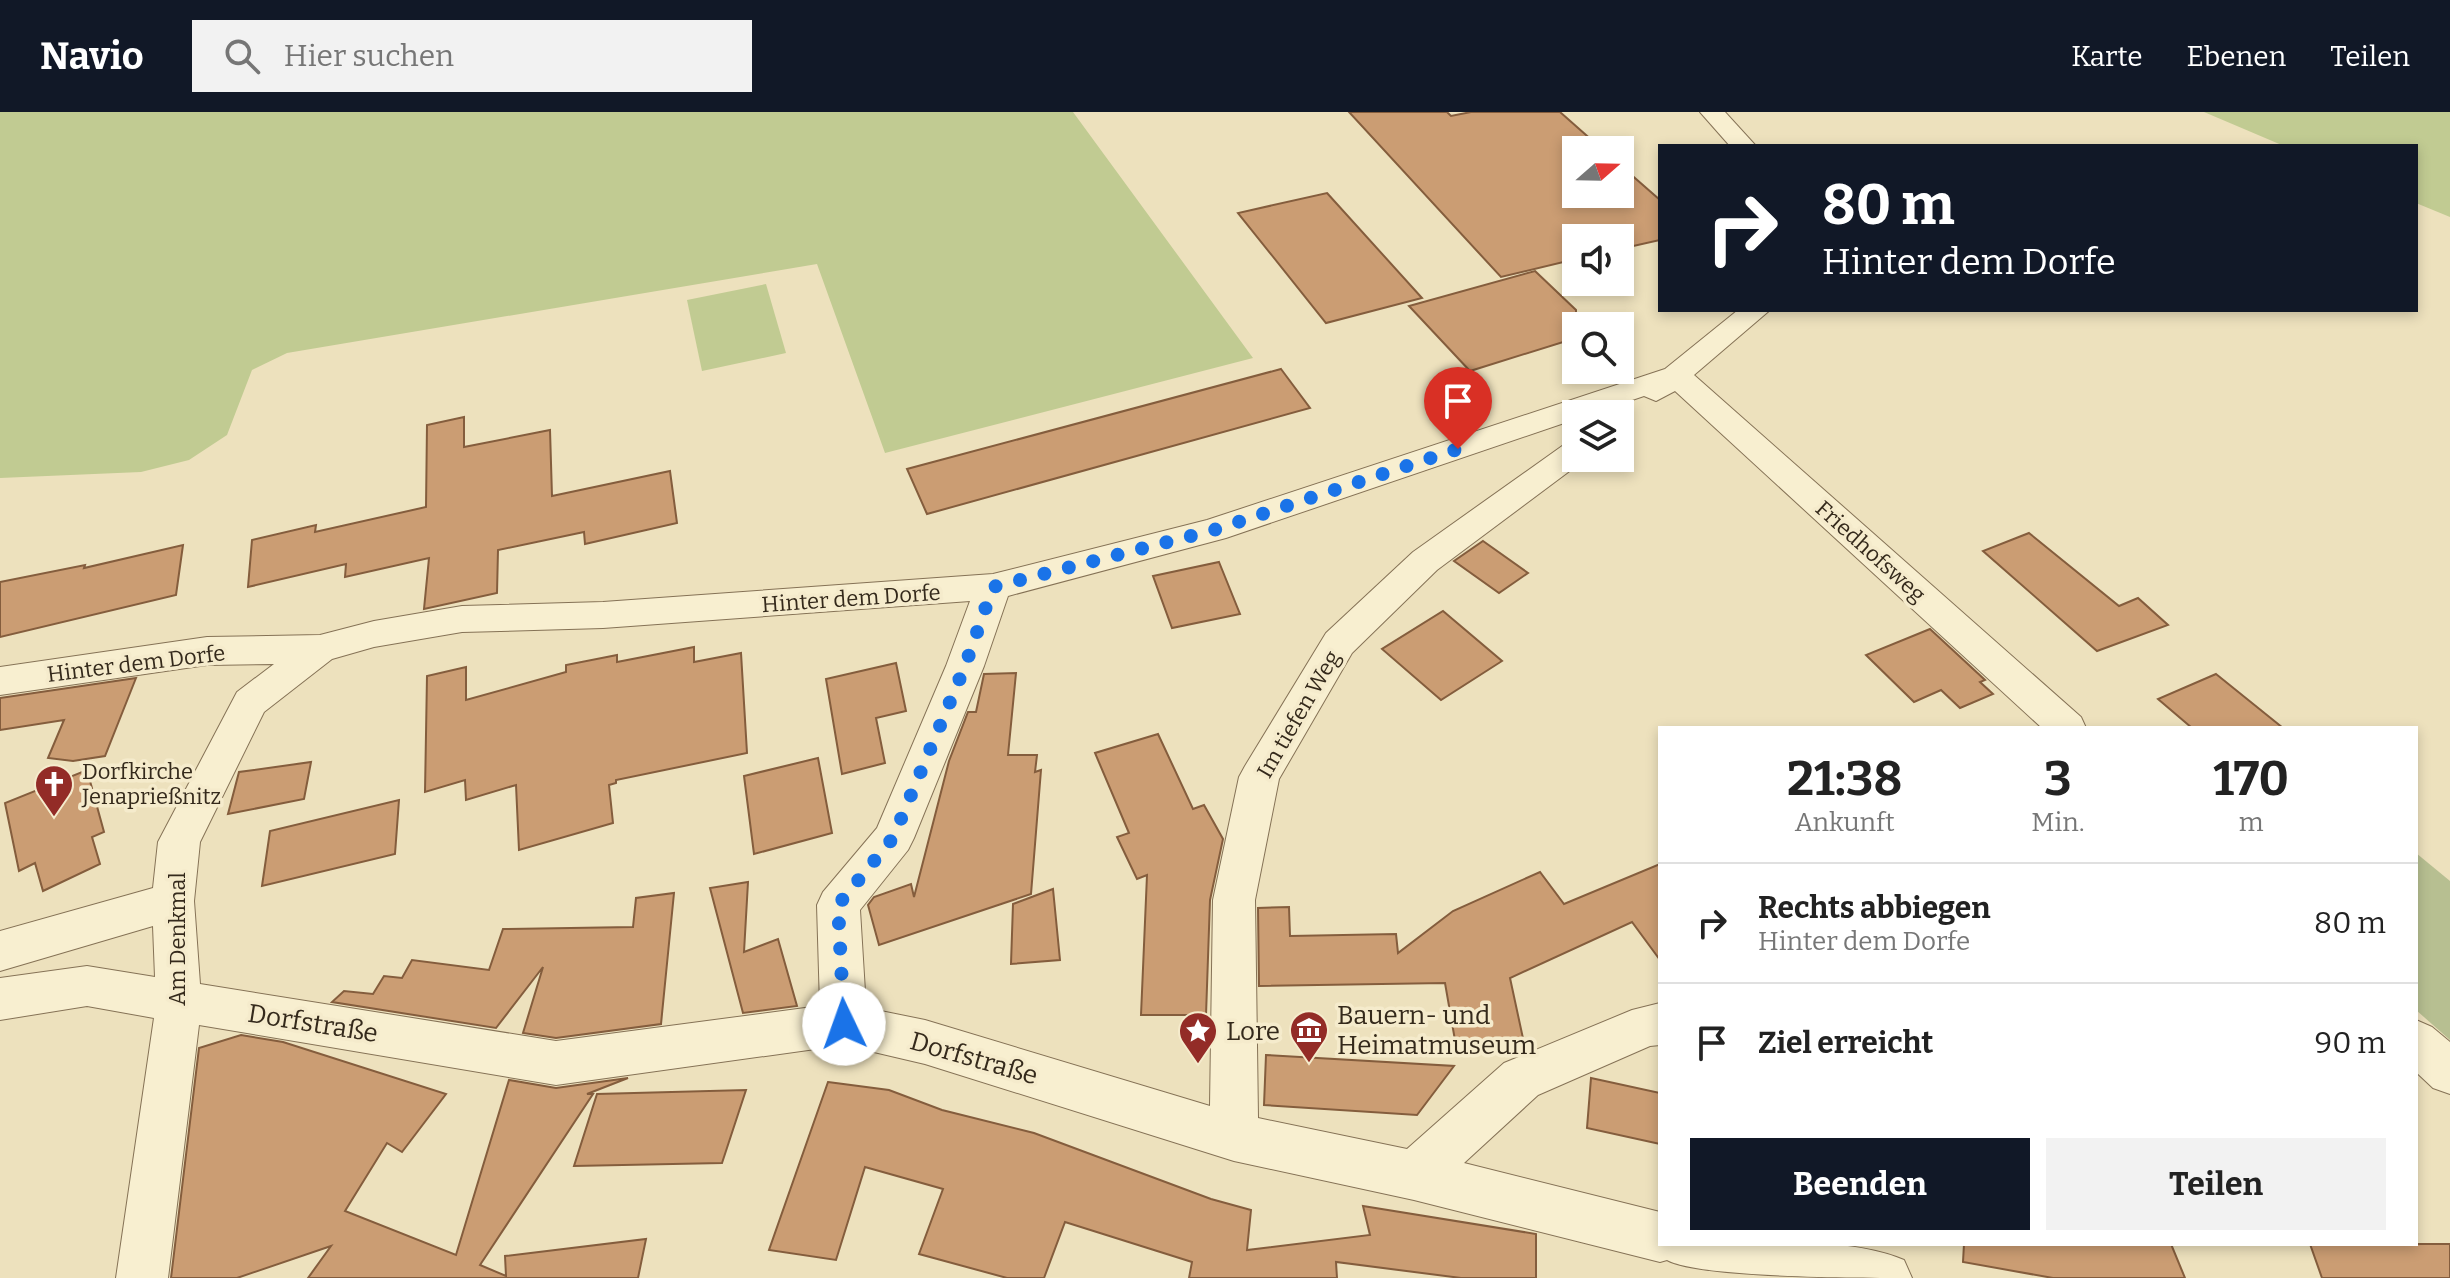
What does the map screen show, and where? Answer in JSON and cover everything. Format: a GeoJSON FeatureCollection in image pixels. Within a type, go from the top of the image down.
{"type":"FeatureCollection","features":[{"type":"Feature","properties":{"kind":"street"},"geometry":{"type":"LineString","coordinates":[[1712,112],[1742,144]]}},
{"type":"Feature","properties":{"kind":"street"},"geometry":{"type":"LineString","coordinates":[[1634,408],[1754,312]]}},
{"type":"Feature","properties":{"kind":"street","name":"Hinter dem Dorfe"},"geometry":{"type":"LineString","coordinates":[[0,681],[207,651],[320,649],[374,634],[462,619],[603,615],[993,587],[1214,530],[1676,375]]}},
{"type":"Feature","properties":{"kind":"street","name":"Friedhofsweg"},"geometry":{"type":"LineString","coordinates":[[1676,375],[2065,726]]}},
{"type":"Feature","properties":{"kind":"street","name":"Im tiefen Weg"},"geometry":{"type":"LineString","coordinates":[[1234,1137],[1234,900],[1259,777],[1339,643],[1425,561],[1562,461]]}},
{"type":"Feature","properties":{"kind":"street"},"geometry":{"type":"LineString","coordinates":[[844,1024],[838,905],[893,838],[965,666],[993,587]]}},
{"type":"Feature","properties":{"kind":"street","name":"Am Denkmal"},"geometry":{"type":"LineString","coordinates":[[142,1278],[179,1002],[173,901],[179,842],[250,702],[320,649]]}},
{"type":"Feature","properties":{"kind":"street"},"geometry":{"type":"LineString","coordinates":[[0,951],[173,901]]}},
{"type":"Feature","properties":{"kind":"street","name":"Dorfstraße"},"geometry":{"type":"LineString","coordinates":[[0,999],[87,986],[556,1063],[844,1024],[925,1042],[1234,1137],[1414,1175],[1658,1237]]}},
{"type":"Feature","properties":{"kind":"street"},"geometry":{"type":"LineString","coordinates":[[1414,1175],[1521,1079],[1648,1025],[1658,1024]]}},
{"type":"Feature","properties":{"kind":"street"},"geometry":{"type":"LineString","coordinates":[[2418,1044],[2450,1072]]}},
{"type":"Feature","properties":{"kind":"street"},"geometry":{"type":"LineString","coordinates":[[2418,1076],[2450,1082]]}},
{"type":"Feature","properties":{"kind":"street"},"geometry":{"type":"LineString","coordinates":[[1690,1246],[1759,1278]]}},
{"type":"Feature","properties":{"kind":"street"},"geometry":{"type":"LineString","coordinates":[[1700,1246],[1886,1278]]}},
{"type":"Feature","properties":{"kind":"green space"},"geometry":{"type":"Polygon","coordinates":[[[0,112],[1073,112],[1253,358],[885,453],[817,264],[287,353],[252,370],[227,435],[189,460],[141,472],[0,478],[0,112]]]}},
{"type":"Feature","properties":{"kind":"green space"},"geometry":{"type":"Polygon","coordinates":[[[2204,112],[2450,112],[2450,217],[2418,204],[2418,144],[2279,144],[2204,112]]]}},
{"type":"Feature","properties":{"kind":"green space"},"geometry":{"type":"Polygon","coordinates":[[[766,284],[786,353],[702,371],[687,300],[766,284]]]}},
{"type":"Feature","properties":{"kind":"green space"},"geometry":{"type":"Polygon","coordinates":[[[2418,855],[2450,881],[2450,1040],[2418,1012],[2418,855]]]}},
{"type":"Feature","properties":{"kind":"building"},"geometry":{"type":"Polygon","coordinates":[[[1349,112],[1447,112],[1451,116],[1471,112],[1560,112],[1587,136],[1562,136],[1562,208],[1634,208],[1634,177],[1658,198],[1658,240],[1634,246],[1634,224],[1562,224],[1562,262],[1501,277],[1349,112]]]}},
{"type":"Feature","properties":{"kind":"building"},"geometry":{"type":"Polygon","coordinates":[[[1327,193],[1422,298],[1326,323],[1238,213],[1327,193]]]}},
{"type":"Feature","properties":{"kind":"building"},"geometry":{"type":"Polygon","coordinates":[[[1535,271],[1576,312],[1562,312],[1562,342],[1470,371],[1409,306],[1535,271]]]}},
{"type":"Feature","properties":{"kind":"building"},"geometry":{"type":"Polygon","coordinates":[[[1281,369],[1310,408],[927,514],[907,469],[1281,369]]]}},
{"type":"Feature","properties":{"kind":"building"},"geometry":{"type":"Polygon","coordinates":[[[464,417],[464,447],[550,430],[552,496],[670,471],[677,523],[585,544],[584,532],[498,550],[497,593],[424,609],[429,558],[345,577],[346,564],[248,587],[252,540],[316,525],[315,532],[426,507],[427,425],[464,417]]]}},
{"type":"Feature","properties":{"kind":"building"},"geometry":{"type":"Polygon","coordinates":[[[2029,533],[2119,606],[2138,598],[2168,625],[2097,651],[1983,551],[2029,533]]]}},
{"type":"Feature","properties":{"kind":"building"},"geometry":{"type":"Polygon","coordinates":[[[1483,541],[1528,573],[1499,593],[1454,561],[1483,541]]]}},
{"type":"Feature","properties":{"kind":"building"},"geometry":{"type":"Polygon","coordinates":[[[183,545],[176,595],[0,637],[0,582],[85,565],[84,568],[183,545]]]}},
{"type":"Feature","properties":{"kind":"building"},"geometry":{"type":"Polygon","coordinates":[[[1219,562],[1240,614],[1172,628],[1153,576],[1219,562]]]}},
{"type":"Feature","properties":{"kind":"building"},"geometry":{"type":"Polygon","coordinates":[[[1443,611],[1502,661],[1441,700],[1382,649],[1443,611]]]}},
{"type":"Feature","properties":{"kind":"building"},"geometry":{"type":"Polygon","coordinates":[[[1930,629],[1985,680],[1980,682],[1993,694],[1960,708],[1941,690],[1914,702],[1866,655],[1930,629]]]}},
{"type":"Feature","properties":{"kind":"building"},"geometry":{"type":"Polygon","coordinates":[[[694,647],[694,662],[741,653],[747,753],[616,780],[616,783],[609,785],[613,823],[519,850],[516,785],[466,800],[465,780],[425,792],[427,676],[466,667],[466,700],[566,672],[566,665],[617,655],[617,662],[694,647]]]}},
{"type":"Feature","properties":{"kind":"building"},"geometry":{"type":"Polygon","coordinates":[[[896,663],[906,711],[876,718],[885,763],[842,774],[826,679],[896,663]]]}},
{"type":"Feature","properties":{"kind":"building"},"geometry":{"type":"Polygon","coordinates":[[[1016,673],[1008,755],[1037,755],[1035,772],[1041,770],[1031,894],[879,945],[868,905],[874,897],[911,884],[914,897],[949,761],[968,712],[976,712],[984,674],[1016,673]]]}},
{"type":"Feature","properties":{"kind":"building"},"geometry":{"type":"Polygon","coordinates":[[[2216,674],[2281,726],[2190,726],[2158,699],[2216,674]]]}},
{"type":"Feature","properties":{"kind":"building"},"geometry":{"type":"Polygon","coordinates":[[[136,678],[105,756],[73,761],[48,758],[64,720],[0,730],[0,698],[136,678]]]}},
{"type":"Feature","properties":{"kind":"building"},"geometry":{"type":"Polygon","coordinates":[[[1158,734],[1193,809],[1204,805],[1223,839],[1210,900],[1206,1015],[1141,1015],[1147,875],[1137,879],[1117,837],[1129,833],[1095,753],[1158,734]]]}},
{"type":"Feature","properties":{"kind":"building"},"geometry":{"type":"Polygon","coordinates":[[[818,758],[832,833],[754,854],[744,776],[818,758]]]}},
{"type":"Feature","properties":{"kind":"building"},"geometry":{"type":"Polygon","coordinates":[[[311,762],[304,799],[228,814],[239,772],[311,762]]]}},
{"type":"Feature","properties":{"kind":"building","name":"Dorfkirche Jenaprießnitz"},"geometry":{"type":"Polygon","coordinates":[[[87,770],[104,832],[92,837],[100,864],[43,891],[35,863],[19,871],[5,803],[87,770]]]}},
{"type":"Feature","properties":{"kind":"building"},"geometry":{"type":"Polygon","coordinates":[[[399,800],[395,854],[262,886],[270,831],[399,800]]]}},
{"type":"Feature","properties":{"kind":"building"},"geometry":{"type":"Polygon","coordinates":[[[1658,865],[1658,957],[1632,922],[1510,978],[1524,1043],[1456,1046],[1445,983],[1259,986],[1258,908],[1289,907],[1290,936],[1396,934],[1398,953],[1453,911],[1540,872],[1564,904],[1658,865]]]}},
{"type":"Feature","properties":{"kind":"building"},"geometry":{"type":"Polygon","coordinates":[[[748,882],[744,952],[778,939],[797,1006],[743,1013],[710,888],[748,882]]]}},
{"type":"Feature","properties":{"kind":"building"},"geometry":{"type":"Polygon","coordinates":[[[1053,889],[1060,960],[1011,964],[1013,904],[1053,889]]]}},
{"type":"Feature","properties":{"kind":"building"},"geometry":{"type":"Polygon","coordinates":[[[674,893],[661,1024],[556,1038],[523,1033],[543,967],[496,1028],[332,1002],[344,991],[373,994],[384,976],[402,978],[412,960],[489,970],[503,929],[633,927],[636,898],[674,893]]]}},
{"type":"Feature","properties":{"kind":"building"},"geometry":{"type":"Polygon","coordinates":[[[241,1035],[283,1042],[446,1094],[402,1152],[387,1143],[345,1211],[456,1255],[509,1080],[556,1088],[628,1078],[587,1094],[593,1094],[480,1265],[506,1276],[505,1256],[646,1239],[638,1278],[308,1278],[331,1246],[237,1278],[171,1278],[199,1048],[241,1035]]]}},
{"type":"Feature","properties":{"kind":"building"},"geometry":{"type":"Polygon","coordinates":[[[1266,1055],[1454,1066],[1417,1115],[1264,1105],[1266,1055]]]}},
{"type":"Feature","properties":{"kind":"building"},"geometry":{"type":"Polygon","coordinates":[[[1591,1078],[1658,1093],[1658,1144],[1587,1128],[1591,1078]]]}},
{"type":"Feature","properties":{"kind":"building"},"geometry":{"type":"Polygon","coordinates":[[[828,1082],[889,1090],[942,1110],[1034,1133],[1211,1199],[1251,1210],[1247,1250],[1370,1235],[1363,1206],[1536,1234],[1536,1278],[1461,1278],[1336,1262],[1337,1278],[1189,1278],[1192,1262],[1065,1222],[1044,1278],[1007,1278],[919,1254],[943,1189],[865,1167],[836,1260],[769,1250],[828,1082]]]}},
{"type":"Feature","properties":{"kind":"building"},"geometry":{"type":"Polygon","coordinates":[[[746,1090],[722,1163],[574,1166],[597,1094],[746,1090]]]}},
{"type":"Feature","properties":{"kind":"building"},"geometry":{"type":"Polygon","coordinates":[[[2450,1244],[2450,1278],[2322,1278],[2311,1246],[2450,1244]]]}},
{"type":"Feature","properties":{"kind":"building"},"geometry":{"type":"Polygon","coordinates":[[[1964,1246],[2172,1246],[2185,1278],[2053,1278],[1963,1262],[1964,1246]]]}},
{"type":"Feature","properties":{"kind":"place","name":"Dorfkirche Jenaprießnitz"},"geometry":{"type":"Point","coordinates":[54,818]}},
{"type":"Feature","properties":{"kind":"place","name":"Bauern- und Heimatmuseum"},"geometry":{"type":"Point","coordinates":[1309,1064]}},
{"type":"Feature","properties":{"kind":"place","name":"Lore"},"geometry":{"type":"Point","coordinates":[1198,1065]}},
{"type":"Feature","properties":{"kind":"route"},"geometry":{"type":"LineString","coordinates":[[844,1024],[838,905],[893,838],[965,666],[993,587],[1214,530],[1458,449]]}}]}
